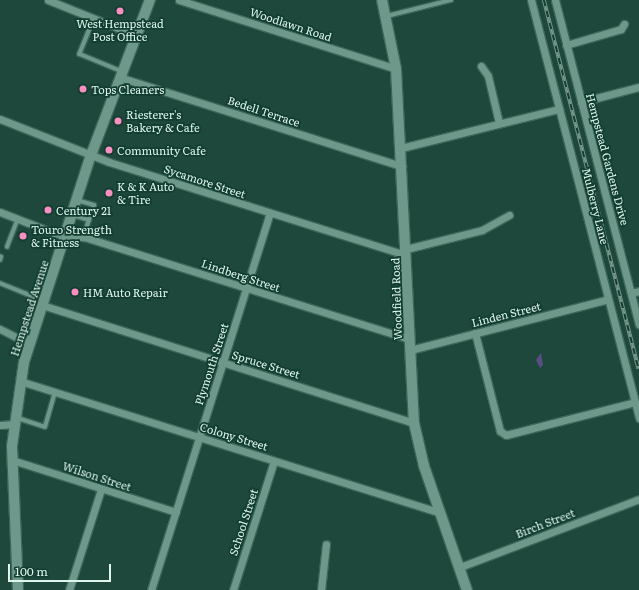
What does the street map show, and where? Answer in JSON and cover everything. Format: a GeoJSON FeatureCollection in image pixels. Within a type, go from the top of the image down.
{"type":"FeatureCollection","features":[{"type":"Feature","properties":{"kind":"main road","name":"Hempstead Avenue"},"geometry":{"type":"LineString","coordinates":[[18,590],[12,460],[20,381],[29,344],[91,155],[120,74],[150,0]]}},
{"type":"Feature","properties":{"kind":"main road","name":"Woodfield Road"},"geometry":{"type":"LineString","coordinates":[[382,0],[396,69],[414,423],[441,513],[467,590]]}},
{"type":"Feature","properties":{"kind":"street"},"geometry":{"type":"LineString","coordinates":[[48,0],[135,35]]}},
{"type":"Feature","properties":{"kind":"street","name":"Woodlawn Road"},"geometry":{"type":"LineString","coordinates":[[179,0],[396,69]]}},
{"type":"Feature","properties":{"kind":"street","name":"Mulberry Lane"},"geometry":{"type":"LineString","coordinates":[[531,0],[639,418]]}},
{"type":"Feature","properties":{"kind":"street","name":"Hempstead Gardens Drive"},"geometry":{"type":"LineString","coordinates":[[555,0],[639,324]]}},
{"type":"Feature","properties":{"kind":"street"},"geometry":{"type":"LineString","coordinates":[[566,45],[621,30],[624,24]]}},
{"type":"Feature","properties":{"kind":"street"},"geometry":{"type":"LineString","coordinates":[[481,66],[488,76],[499,123]]}},
{"type":"Feature","properties":{"kind":"street","name":"Bedell Terrace"},"geometry":{"type":"LineString","coordinates":[[120,74],[402,166]]}},
{"type":"Feature","properties":{"kind":"street"},"geometry":{"type":"LineString","coordinates":[[581,102],[639,87]]}},
{"type":"Feature","properties":{"kind":"street"},"geometry":{"type":"LineString","coordinates":[[401,148],[559,109]]}},
{"type":"Feature","properties":{"kind":"street","name":"Sycamore Street"},"geometry":{"type":"LineString","coordinates":[[0,119],[91,155],[270,213],[406,252]]}},
{"type":"Feature","properties":{"kind":"street","name":"Lindberg Street"},"geometry":{"type":"LineString","coordinates":[[0,212],[66,235],[84,237],[410,339]]}},
{"type":"Feature","properties":{"kind":"street","name":"Plymouth Street"},"geometry":{"type":"LineString","coordinates":[[152,590],[270,213]]}},
{"type":"Feature","properties":{"kind":"street"},"geometry":{"type":"LineString","coordinates":[[406,252],[482,230],[509,215]]}},
{"type":"Feature","properties":{"kind":"street"},"geometry":{"type":"LineString","coordinates":[[631,293],[639,291]]}},
{"type":"Feature","properties":{"kind":"street","name":"Linden Street"},"geometry":{"type":"LineString","coordinates":[[410,350],[608,299]]}},
{"type":"Feature","properties":{"kind":"street","name":"Spruce Street"},"geometry":{"type":"LineString","coordinates":[[42,303],[224,363],[414,423]]}},
{"type":"Feature","properties":{"kind":"street"},"geometry":{"type":"LineString","coordinates":[[0,328],[29,344]]}},
{"type":"Feature","properties":{"kind":"street"},"geometry":{"type":"LineString","coordinates":[[475,333],[504,434],[635,402]]}},
{"type":"Feature","properties":{"kind":"street","name":"Colony Street"},"geometry":{"type":"LineString","coordinates":[[20,381],[441,513]]}},
{"type":"Feature","properties":{"kind":"street"},"geometry":{"type":"LineString","coordinates":[[0,424],[15,420]]}},
{"type":"Feature","properties":{"kind":"street","name":"Wilson Street"},"geometry":{"type":"LineString","coordinates":[[12,460],[176,512]]}},
{"type":"Feature","properties":{"kind":"street","name":"School Street"},"geometry":{"type":"LineString","coordinates":[[233,590],[274,461]]}},
{"type":"Feature","properties":{"kind":"street"},"geometry":{"type":"LineString","coordinates":[[69,590],[101,489]]}},
{"type":"Feature","properties":{"kind":"street","name":"Birch Street"},"geometry":{"type":"LineString","coordinates":[[460,568],[639,499]]}},
{"type":"Feature","properties":{"kind":"street"},"geometry":{"type":"LineString","coordinates":[[321,590],[326,544]]}},
{"type":"Feature","properties":{"kind":"lane"},"geometry":{"type":"LineString","coordinates":[[386,16],[451,0]]}},
{"type":"Feature","properties":{"kind":"lane"},"geometry":{"type":"LineString","coordinates":[[94,19],[80,54],[120,74]]}},
{"type":"Feature","properties":{"kind":"lane"},"geometry":{"type":"LineString","coordinates":[[77,200],[94,205],[84,237]]}},
{"type":"Feature","properties":{"kind":"lane"},"geometry":{"type":"LineString","coordinates":[[72,215],[89,220]]}},
{"type":"Feature","properties":{"kind":"lane"},"geometry":{"type":"LineString","coordinates":[[7,247],[18,219]]}},
{"type":"Feature","properties":{"kind":"lane"},"geometry":{"type":"LineString","coordinates":[[0,283],[42,303]]}},
{"type":"Feature","properties":{"kind":"lane"},"geometry":{"type":"LineString","coordinates":[[15,420],[45,427],[55,392]]}},
{"type":"Feature","properties":{"kind":"shaded area"},"geometry":{"type":"Polygon","coordinates":[[[541,353],[543,365],[540,368],[536,360],[541,353]]]}},
{"type":"Feature","properties":{"kind":"railway"},"geometry":{"type":"LineString","coordinates":[[544,0],[639,369]]}},
{"type":"Feature","properties":{"kind":"place","name":"West Hempstead Post Office"},"geometry":{"type":"Point","coordinates":[120,11]}},
{"type":"Feature","properties":{"kind":"place","name":"Tops Cleaners"},"geometry":{"type":"Point","coordinates":[83,89]}},
{"type":"Feature","properties":{"kind":"place","name":"Riesterer's Bakery & Cafe"},"geometry":{"type":"Point","coordinates":[118,121]}},
{"type":"Feature","properties":{"kind":"place","name":"Community Cafe"},"geometry":{"type":"Point","coordinates":[109,150]}},
{"type":"Feature","properties":{"kind":"place","name":"K & K Auto & Tire"},"geometry":{"type":"Point","coordinates":[109,193]}},
{"type":"Feature","properties":{"kind":"place","name":"Century 21"},"geometry":{"type":"Point","coordinates":[48,210]}},
{"type":"Feature","properties":{"kind":"place","name":"Touro Strength & Fitness"},"geometry":{"type":"Point","coordinates":[23,236]}},
{"type":"Feature","properties":{"kind":"place","name":"HM Auto Repair"},"geometry":{"type":"Point","coordinates":[75,292]}}]}
